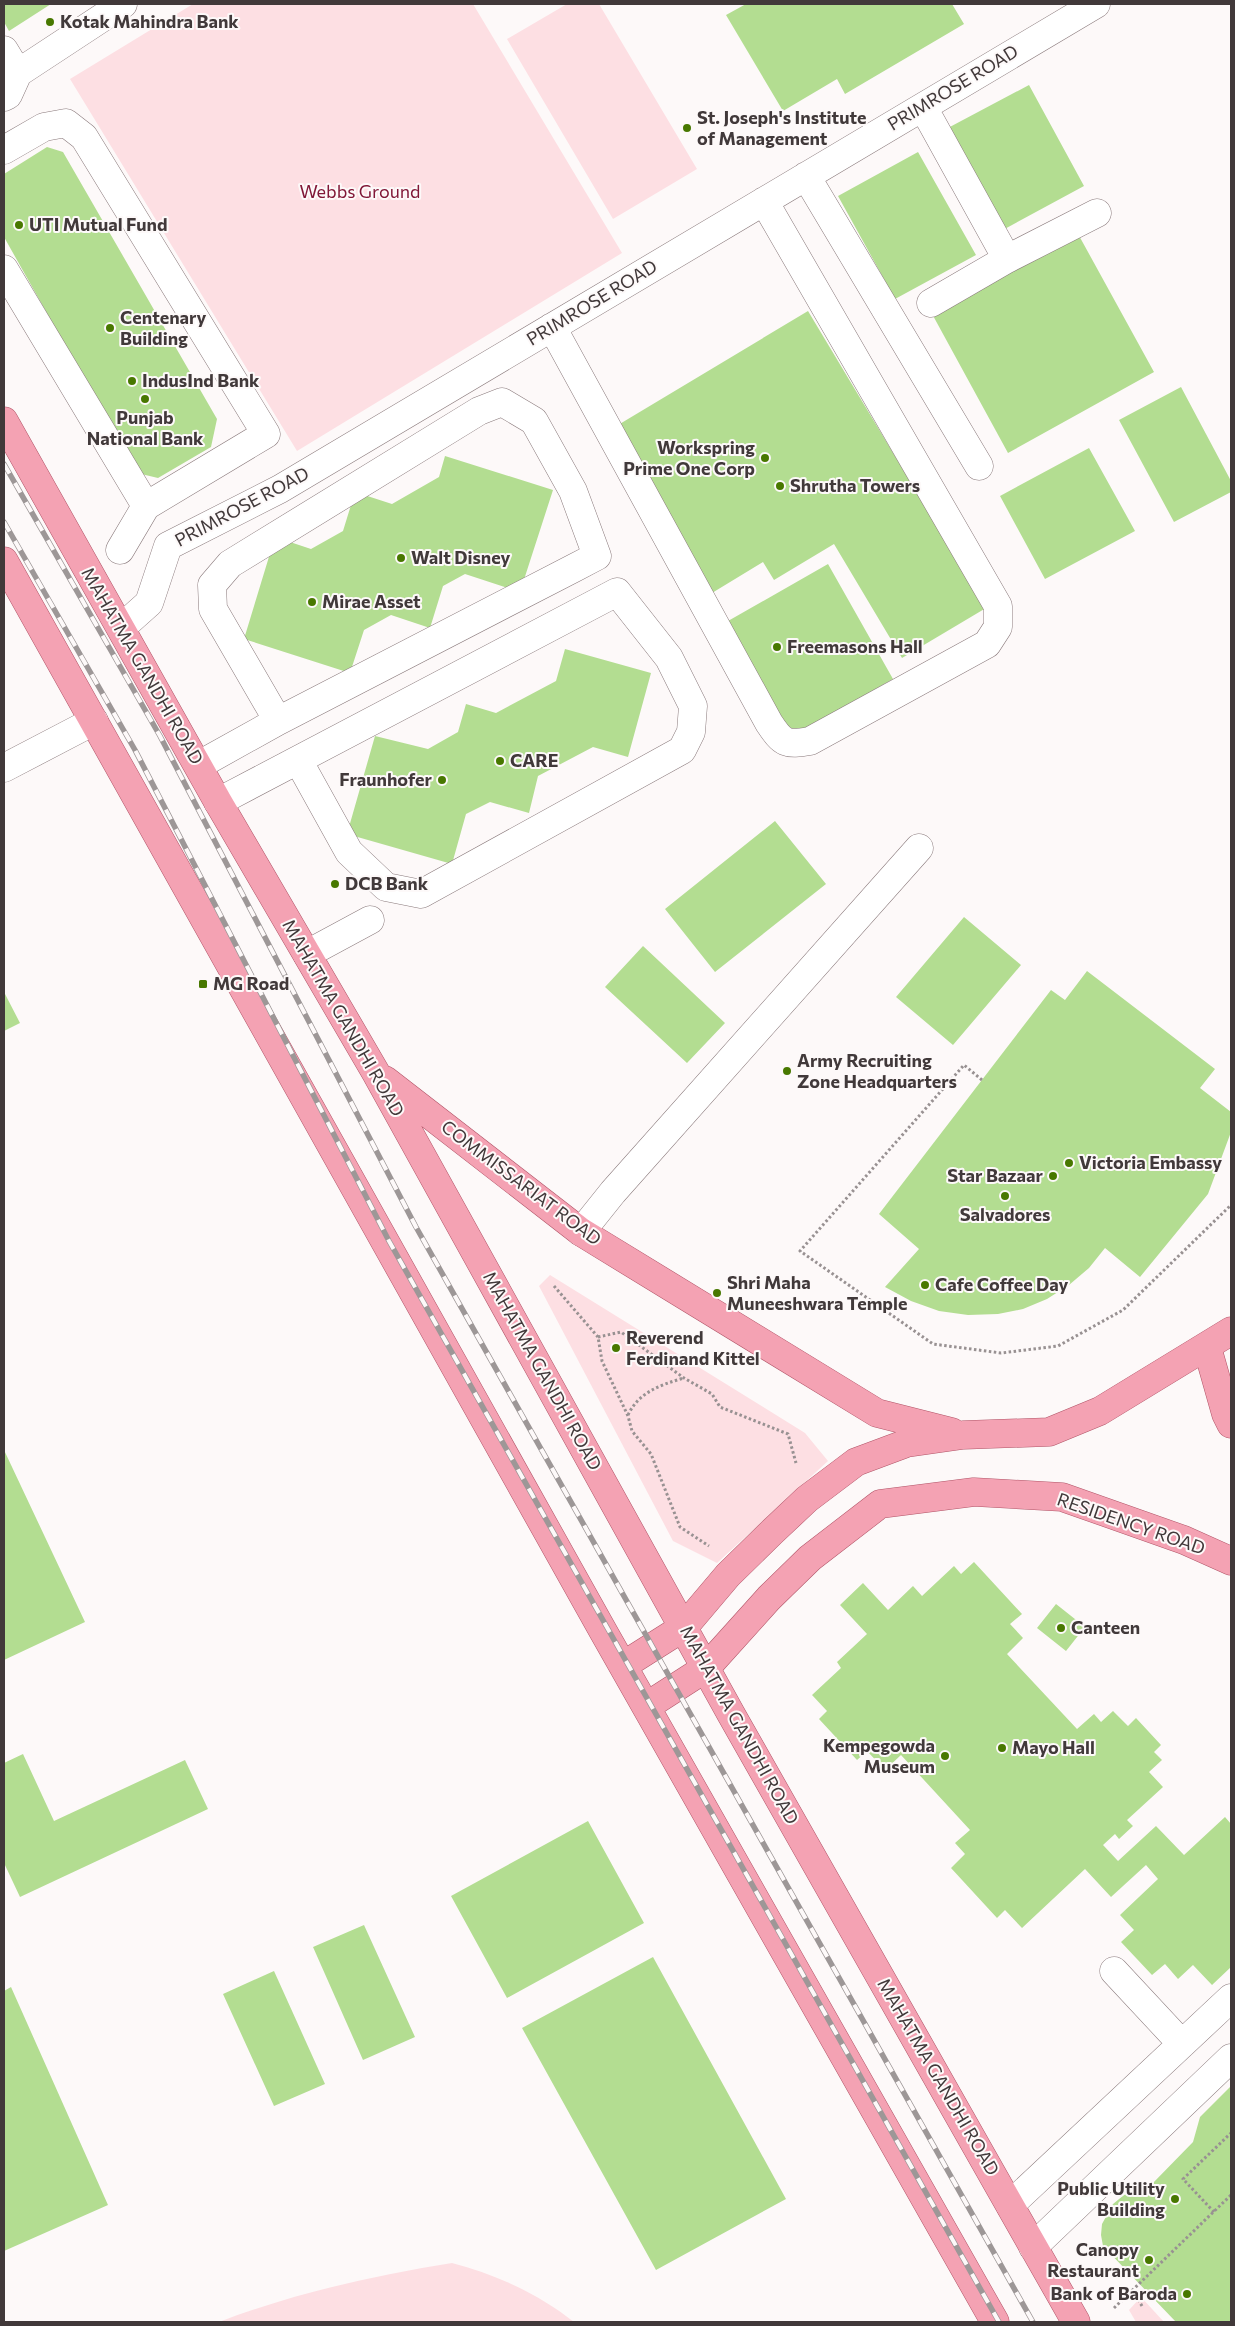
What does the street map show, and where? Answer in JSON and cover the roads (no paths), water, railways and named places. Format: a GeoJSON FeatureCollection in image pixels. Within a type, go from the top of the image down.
{"type":"FeatureCollection","features":[{"type":"Feature","properties":{"kind":"main road","name":"MAHATMA GANDHI ROAD"},"geometry":{"type":"LineString","coordinates":[[4,421],[199,765],[218,802],[376,1073],[706,1668],[1076,2322]]}},
{"type":"Feature","properties":{"kind":"main road"},"geometry":{"type":"LineString","coordinates":[[4,562],[995,2322]]}},
{"type":"Feature","properties":{"kind":"main road","name":"COMMISSARIAT ROAD"},"geometry":{"type":"LineString","coordinates":[[376,1073],[581,1232],[877,1413],[963,1435]]}},
{"type":"Feature","properties":{"kind":"main road","name":"COMMISSARIAT ROAD"},"geometry":{"type":"LineString","coordinates":[[624,1665],[684,1627],[728,1575],[807,1499],[856,1462],[907,1443],[963,1435],[1049,1432],[1100,1411],[1231,1331]]}},
{"type":"Feature","properties":{"kind":"main road"},"geometry":{"type":"LineString","coordinates":[[1207,1347],[1226,1414],[1231,1424]]}},
{"type":"Feature","properties":{"kind":"main road","name":"RESIDENCY ROAD"},"geometry":{"type":"LineString","coordinates":[[648,1706],[706,1668],[769,1598],[810,1558],[880,1504],[974,1492],[1062,1497],[1184,1540],[1231,1561]]}},
{"type":"Feature","properties":{"kind":"street"},"geometry":{"type":"LineString","coordinates":[[4,97],[8,95],[18,73],[123,4]]}},
{"type":"Feature","properties":{"kind":"street","name":"PRIMROSE ROAD"},"geometry":{"type":"LineString","coordinates":[[121,628],[149,603],[168,546],[280,488],[1096,4]]}},
{"type":"Feature","properties":{"kind":"street"},"geometry":{"type":"LineString","coordinates":[[4,50],[18,73]]}},
{"type":"Feature","properties":{"kind":"street"},"geometry":{"type":"LineString","coordinates":[[922,106],[1007,259]]}},
{"type":"Feature","properties":{"kind":"street"},"geometry":{"type":"LineString","coordinates":[[4,150],[44,127],[66,123],[84,137],[266,434],[146,506],[120,550]]}},
{"type":"Feature","properties":{"kind":"street"},"geometry":{"type":"LineString","coordinates":[[806,176],[979,466]]}},
{"type":"Feature","properties":{"kind":"street"},"geometry":{"type":"LineString","coordinates":[[552,327],[765,716],[781,740],[790,744],[810,741],[987,644],[998,627],[998,606],[764,201]]}},
{"type":"Feature","properties":{"kind":"street"},"geometry":{"type":"LineString","coordinates":[[931,303],[1007,259],[1097,213]]}},
{"type":"Feature","properties":{"kind":"street"},"geometry":{"type":"LineString","coordinates":[[4,269],[146,506]]}},
{"type":"Feature","properties":{"kind":"street"},"geometry":{"type":"LineString","coordinates":[[278,721],[213,609],[212,585],[230,564],[479,411],[502,402],[534,421],[573,491],[597,556],[617,592],[669,658],[693,706],[692,732],[682,750],[421,894],[386,887],[349,852],[298,760]]}},
{"type":"Feature","properties":{"kind":"street"},"geometry":{"type":"LineString","coordinates":[[199,765],[278,721],[597,556]]}},
{"type":"Feature","properties":{"kind":"street"},"geometry":{"type":"LineString","coordinates":[[218,802],[617,592]]}},
{"type":"Feature","properties":{"kind":"street"},"geometry":{"type":"LineString","coordinates":[[4,768],[94,722]]}},
{"type":"Feature","properties":{"kind":"street"},"geometry":{"type":"LineString","coordinates":[[581,1232],[613,1192],[919,848]]}},
{"type":"Feature","properties":{"kind":"street"},"geometry":{"type":"LineString","coordinates":[[307,954],[370,920]]}},
{"type":"Feature","properties":{"kind":"street"},"geometry":{"type":"LineString","coordinates":[[1114,1972],[1182,2044]]}},
{"type":"Feature","properties":{"kind":"street"},"geometry":{"type":"LineString","coordinates":[[1010,2205],[1231,1998]]}},
{"type":"Feature","properties":{"kind":"street"},"geometry":{"type":"LineString","coordinates":[[1033,2247],[1231,2058]]}},
{"type":"Feature","properties":{"kind":"railway"},"geometry":{"type":"LineString","coordinates":[[4,464],[160,736],[416,1227],[1033,2322]]}},
{"type":"Feature","properties":{"kind":"railway"},"geometry":{"type":"LineString","coordinates":[[4,522],[135,750],[389,1241],[999,2322]]}},
{"type":"Feature","properties":{"kind":"place","name":"Kotak Mahindra Bank"},"geometry":{"type":"Point","coordinates":[50,22]}},
{"type":"Feature","properties":{"kind":"place","name":"St. Joseph's Institute of Management"},"geometry":{"type":"Point","coordinates":[687,128]}},
{"type":"Feature","properties":{"kind":"place","name":"UTI Mutual Fund"},"geometry":{"type":"Point","coordinates":[19,225]}},
{"type":"Feature","properties":{"kind":"place","name":"Centenary Building"},"geometry":{"type":"Point","coordinates":[110,328]}},
{"type":"Feature","properties":{"kind":"place","name":"IndusInd Bank"},"geometry":{"type":"Point","coordinates":[132,381]}},
{"type":"Feature","properties":{"kind":"place","name":"Punjab National Bank"},"geometry":{"type":"Point","coordinates":[145,399]}},
{"type":"Feature","properties":{"kind":"place","name":"Workspring Prime One Corp"},"geometry":{"type":"Point","coordinates":[765,458]}},
{"type":"Feature","properties":{"kind":"place","name":"Shrutha Towers"},"geometry":{"type":"Point","coordinates":[780,486]}},
{"type":"Feature","properties":{"kind":"place","name":"Walt Disney"},"geometry":{"type":"Point","coordinates":[401,558]}},
{"type":"Feature","properties":{"kind":"place","name":"Mirae Asset"},"geometry":{"type":"Point","coordinates":[312,602]}},
{"type":"Feature","properties":{"kind":"place","name":"Freemasons Hall"},"geometry":{"type":"Point","coordinates":[777,647]}},
{"type":"Feature","properties":{"kind":"place","name":"CARE"},"geometry":{"type":"Point","coordinates":[500,761]}},
{"type":"Feature","properties":{"kind":"place","name":"Fraunhofer"},"geometry":{"type":"Point","coordinates":[442,780]}},
{"type":"Feature","properties":{"kind":"place","name":"DCB Bank"},"geometry":{"type":"Point","coordinates":[335,884]}},
{"type":"Feature","properties":{"kind":"place","name":"MG Road"},"geometry":{"type":"Point","coordinates":[203,984]}},
{"type":"Feature","properties":{"kind":"place","name":"Army Recruiting Zone Headquarters"},"geometry":{"type":"Point","coordinates":[787,1071]}},
{"type":"Feature","properties":{"kind":"place","name":"Victoria Embassy"},"geometry":{"type":"Point","coordinates":[1069,1163]}},
{"type":"Feature","properties":{"kind":"place","name":"Star Bazaar"},"geometry":{"type":"Point","coordinates":[1053,1176]}},
{"type":"Feature","properties":{"kind":"place","name":"Salvadores"},"geometry":{"type":"Point","coordinates":[1005,1196]}},
{"type":"Feature","properties":{"kind":"place","name":"Cafe Coffee Day"},"geometry":{"type":"Point","coordinates":[925,1285]}},
{"type":"Feature","properties":{"kind":"place","name":"Shri Maha Muneeshwara Temple"},"geometry":{"type":"Point","coordinates":[717,1293]}},
{"type":"Feature","properties":{"kind":"place","name":"Reverend Ferdinand Kittel"},"geometry":{"type":"Point","coordinates":[616,1348]}},
{"type":"Feature","properties":{"kind":"place","name":"Canteen"},"geometry":{"type":"Point","coordinates":[1061,1628]}},
{"type":"Feature","properties":{"kind":"place","name":"Mayo Hall"},"geometry":{"type":"Point","coordinates":[1002,1748]}},
{"type":"Feature","properties":{"kind":"place","name":"Kempegowda Museum"},"geometry":{"type":"Point","coordinates":[945,1756]}},
{"type":"Feature","properties":{"kind":"place","name":"Public Utility Building"},"geometry":{"type":"Point","coordinates":[1175,2199]}},
{"type":"Feature","properties":{"kind":"place","name":"Canopy Restaurant"},"geometry":{"type":"Point","coordinates":[1149,2260]}},
{"type":"Feature","properties":{"kind":"place","name":"Bank of Baroda"},"geometry":{"type":"Point","coordinates":[1187,2294]}},
{"type":"Feature","properties":{"kind":"park label","name":"Webbs Ground"},"geometry":{"type":"Point","coordinates":[360,192]}}]}
